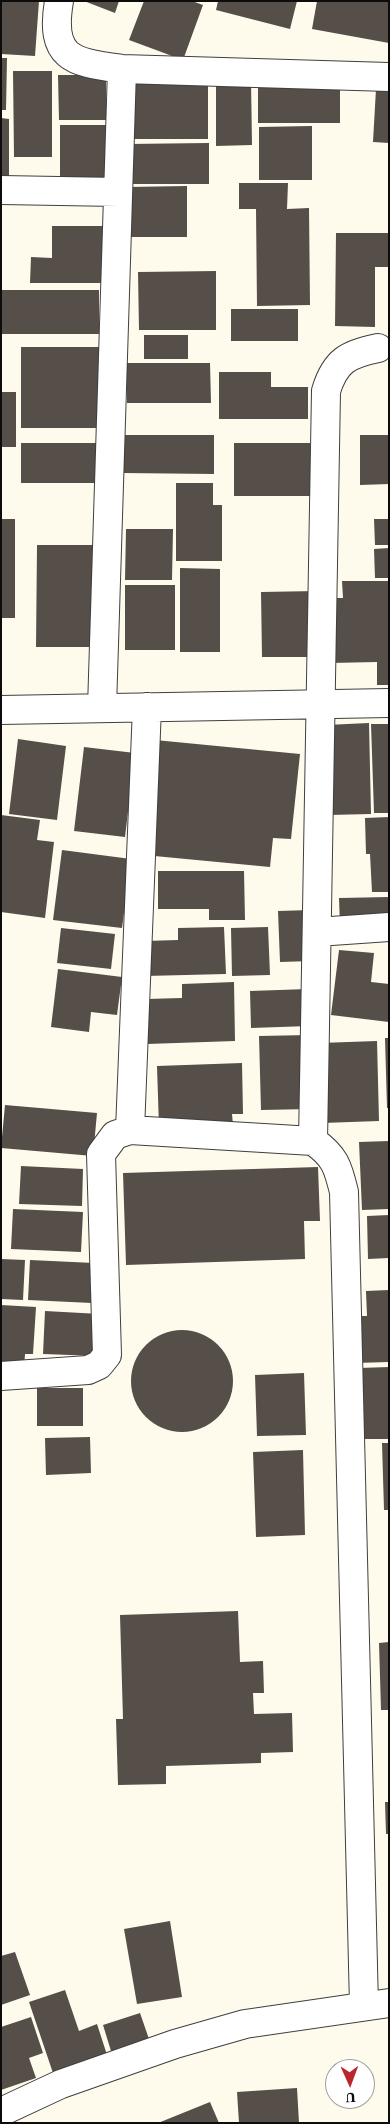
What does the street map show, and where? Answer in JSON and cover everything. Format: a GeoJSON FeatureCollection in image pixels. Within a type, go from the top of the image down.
{"type":"FeatureCollection","features":[{"type":"Feature","properties":{"kind":"street"},"geometry":{"type":"LineString","coordinates":[[58,1],[57,37],[65,53],[84,63],[122,69],[389,77]]}},
{"type":"Feature","properties":{"kind":"street"},"geometry":{"type":"LineString","coordinates":[[102,708],[122,69]]}},
{"type":"Feature","properties":{"kind":"street"},"geometry":{"type":"LineString","coordinates":[[1,190],[118,192]]}},
{"type":"Feature","properties":{"kind":"street"},"geometry":{"type":"LineString","coordinates":[[313,1141],[326,391],[331,374],[345,358],[358,352],[378,348]]}},
{"type":"Feature","properties":{"kind":"street"},"geometry":{"type":"LineString","coordinates":[[1,710],[389,703]]}},
{"type":"Feature","properties":{"kind":"street"},"geometry":{"type":"LineString","coordinates":[[130,1130],[147,707]]}},
{"type":"Feature","properties":{"kind":"street"},"geometry":{"type":"LineString","coordinates":[[317,932],[389,927]]}},
{"type":"Feature","properties":{"kind":"street"},"geometry":{"type":"LineString","coordinates":[[1,1376],[88,1370],[99,1365],[107,1355],[102,1154],[116,1135],[130,1130],[313,1141],[329,1151],[338,1168],[344,1192],[376,2004],[245,2024],[175,2044],[61,2084],[1,2112]]}},
{"type":"Feature","properties":{"kind":"building"},"geometry":{"type":"Polygon","coordinates":[[[1,1],[39,1],[35,56],[1,54],[1,1]]]}},
{"type":"Feature","properties":{"kind":"building"},"geometry":{"type":"Polygon","coordinates":[[[84,1],[119,1],[115,13],[84,1]]]}},
{"type":"Feature","properties":{"kind":"building"},"geometry":{"type":"Polygon","coordinates":[[[144,1],[192,1],[203,5],[183,60],[129,40],[144,1]]]}},
{"type":"Feature","properties":{"kind":"building"},"geometry":{"type":"Polygon","coordinates":[[[218,1],[297,1],[290,29],[216,10],[218,1]]]}},
{"type":"Feature","properties":{"kind":"building"},"geometry":{"type":"Polygon","coordinates":[[[317,1],[389,1],[389,43],[312,29],[317,1]]]}},
{"type":"Feature","properties":{"kind":"building"},"geometry":{"type":"Polygon","coordinates":[[[1,58],[7,58],[6,110],[1,110],[1,58]]]}},
{"type":"Feature","properties":{"kind":"building"},"geometry":{"type":"Polygon","coordinates":[[[13,71],[52,71],[52,157],[14,157],[13,71]]]}},
{"type":"Feature","properties":{"kind":"building"},"geometry":{"type":"Polygon","coordinates":[[[58,75],[106,75],[106,120],[59,120],[58,75]]]}},
{"type":"Feature","properties":{"kind":"building"},"geometry":{"type":"Polygon","coordinates":[[[258,76],[340,76],[340,123],[258,123],[258,76]]]}},
{"type":"Feature","properties":{"kind":"building"},"geometry":{"type":"Polygon","coordinates":[[[127,79],[208,79],[208,139],[127,139],[127,79]]]}},
{"type":"Feature","properties":{"kind":"building"},"geometry":{"type":"Polygon","coordinates":[[[216,80],[251,80],[252,145],[216,146],[216,80]]]}},
{"type":"Feature","properties":{"kind":"building"},"geometry":{"type":"Polygon","coordinates":[[[376,89],[389,90],[389,143],[373,142],[376,89]]]}},
{"type":"Feature","properties":{"kind":"building"},"geometry":{"type":"Polygon","coordinates":[[[1,118],[9,119],[9,183],[1,183],[1,118]]]}},
{"type":"Feature","properties":{"kind":"building"},"geometry":{"type":"Polygon","coordinates":[[[60,125],[107,125],[107,183],[60,183],[60,125]]]}},
{"type":"Feature","properties":{"kind":"building"},"geometry":{"type":"Polygon","coordinates":[[[312,126],[312,180],[259,180],[259,127],[312,126]]]}},
{"type":"Feature","properties":{"kind":"building"},"geometry":{"type":"Polygon","coordinates":[[[209,143],[209,184],[127,184],[127,144],[209,143]]]}},
{"type":"Feature","properties":{"kind":"building"},"geometry":{"type":"Polygon","coordinates":[[[239,183],[288,183],[287,209],[309,208],[310,305],[257,306],[256,209],[239,209],[239,183]]]}},
{"type":"Feature","properties":{"kind":"building"},"geometry":{"type":"Polygon","coordinates":[[[187,186],[187,237],[128,237],[128,187],[187,186]]]}},
{"type":"Feature","properties":{"kind":"building"},"geometry":{"type":"Polygon","coordinates":[[[52,226],[105,226],[105,283],[30,283],[31,257],[52,258],[52,226]]]}},
{"type":"Feature","properties":{"kind":"building"},"geometry":{"type":"Polygon","coordinates":[[[336,233],[389,233],[389,267],[375,267],[375,327],[335,326],[336,233]]]}},
{"type":"Feature","properties":{"kind":"building"},"geometry":{"type":"Polygon","coordinates":[[[216,271],[216,330],[139,330],[138,272],[216,271]]]}},
{"type":"Feature","properties":{"kind":"building"},"geometry":{"type":"Polygon","coordinates":[[[1,290],[99,290],[99,334],[1,334],[1,290]]]}},
{"type":"Feature","properties":{"kind":"building"},"geometry":{"type":"Polygon","coordinates":[[[231,309],[298,309],[298,341],[231,341],[231,309]]]}},
{"type":"Feature","properties":{"kind":"building"},"geometry":{"type":"Polygon","coordinates":[[[144,335],[188,335],[188,359],[144,359],[144,335]]]}},
{"type":"Feature","properties":{"kind":"building"},"geometry":{"type":"Polygon","coordinates":[[[21,347],[103,347],[103,428],[21,428],[21,347]]]}},
{"type":"Feature","properties":{"kind":"building"},"geometry":{"type":"Polygon","coordinates":[[[127,363],[210,363],[211,403],[127,403],[127,363]]]}},
{"type":"Feature","properties":{"kind":"building"},"geometry":{"type":"Polygon","coordinates":[[[219,372],[271,372],[271,387],[308,387],[308,419],[219,419],[219,372]]]}},
{"type":"Feature","properties":{"kind":"building"},"geometry":{"type":"Polygon","coordinates":[[[1,392],[16,392],[16,447],[1,447],[1,392]]]}},
{"type":"Feature","properties":{"kind":"building"},"geometry":{"type":"Polygon","coordinates":[[[123,435],[214,435],[214,474],[123,473],[123,435]]]}},
{"type":"Feature","properties":{"kind":"building"},"geometry":{"type":"Polygon","coordinates":[[[360,435],[389,435],[389,484],[360,485],[360,435]]]}},
{"type":"Feature","properties":{"kind":"building"},"geometry":{"type":"Polygon","coordinates":[[[21,443],[99,443],[99,483],[21,483],[21,443]]]}},
{"type":"Feature","properties":{"kind":"building"},"geometry":{"type":"Polygon","coordinates":[[[234,443],[310,443],[310,496],[234,496],[234,443]]]}},
{"type":"Feature","properties":{"kind":"building"},"geometry":{"type":"Polygon","coordinates":[[[176,483],[213,483],[213,505],[222,505],[222,561],[176,561],[176,483]]]}},
{"type":"Feature","properties":{"kind":"building"},"geometry":{"type":"Polygon","coordinates":[[[1,519],[15,519],[15,618],[1,618],[1,519]]]}},
{"type":"Feature","properties":{"kind":"building"},"geometry":{"type":"Polygon","coordinates":[[[374,519],[389,519],[389,545],[375,545],[374,519]]]}},
{"type":"Feature","properties":{"kind":"building"},"geometry":{"type":"Polygon","coordinates":[[[126,529],[173,529],[172,580],[125,580],[126,529]]]}},
{"type":"Feature","properties":{"kind":"building"},"geometry":{"type":"Polygon","coordinates":[[[37,545],[102,545],[101,647],[36,647],[37,545]]]}},
{"type":"Feature","properties":{"kind":"building"},"geometry":{"type":"Polygon","coordinates":[[[389,548],[389,578],[375,578],[374,549],[389,548]]]}},
{"type":"Feature","properties":{"kind":"building"},"geometry":{"type":"Polygon","coordinates":[[[180,568],[220,569],[220,652],[180,652],[180,568]]]}},
{"type":"Feature","properties":{"kind":"building"},"geometry":{"type":"Polygon","coordinates":[[[342,581],[389,581],[389,685],[377,685],[377,662],[330,663],[330,598],[343,598],[342,581]]]}},
{"type":"Feature","properties":{"kind":"building"},"geometry":{"type":"Polygon","coordinates":[[[125,585],[175,585],[175,650],[125,650],[125,585]]]}},
{"type":"Feature","properties":{"kind":"building"},"geometry":{"type":"Polygon","coordinates":[[[317,591],[318,657],[262,657],[261,592],[317,591]]]}},
{"type":"Feature","properties":{"kind":"building"},"geometry":{"type":"Polygon","coordinates":[[[369,723],[371,814],[328,815],[326,725],[369,723]]]}},
{"type":"Feature","properties":{"kind":"building"},"geometry":{"type":"Polygon","coordinates":[[[371,724],[389,724],[389,813],[374,813],[371,724]]]}},
{"type":"Feature","properties":{"kind":"building"},"geometry":{"type":"Polygon","coordinates":[[[18,739],[66,746],[57,820],[9,814],[18,739]]]}},
{"type":"Feature","properties":{"kind":"building"},"geometry":{"type":"Polygon","coordinates":[[[155,740],[300,754],[291,839],[273,838],[270,867],[144,855],[155,740]]]}},
{"type":"Feature","properties":{"kind":"building"},"geometry":{"type":"Polygon","coordinates":[[[84,747],[135,753],[125,837],[74,831],[84,747]]]}},
{"type":"Feature","properties":{"kind":"building"},"geometry":{"type":"Polygon","coordinates":[[[1,815],[40,820],[37,840],[54,842],[45,918],[1,912],[1,815]]]}},
{"type":"Feature","properties":{"kind":"building"},"geometry":{"type":"Polygon","coordinates":[[[389,817],[389,892],[372,892],[370,854],[366,854],[365,818],[389,817]]]}},
{"type":"Feature","properties":{"kind":"building"},"geometry":{"type":"Polygon","coordinates":[[[62,850],[131,859],[122,928],[53,920],[62,850]]]}},
{"type":"Feature","properties":{"kind":"building"},"geometry":{"type":"Polygon","coordinates":[[[158,871],[244,871],[245,920],[209,920],[209,909],[158,909],[158,871]]]}},
{"type":"Feature","properties":{"kind":"building"},"geometry":{"type":"Polygon","coordinates":[[[389,897],[389,925],[340,926],[339,898],[389,897]]]}},
{"type":"Feature","properties":{"kind":"building"},"geometry":{"type":"Polygon","coordinates":[[[311,910],[312,961],[280,962],[278,911],[311,910]]]}},
{"type":"Feature","properties":{"kind":"building"},"geometry":{"type":"Polygon","coordinates":[[[224,927],[226,974],[145,976],[145,941],[178,940],[178,928],[224,927]]]}},
{"type":"Feature","properties":{"kind":"building"},"geometry":{"type":"Polygon","coordinates":[[[268,927],[270,975],[232,976],[231,928],[268,927]]]}},
{"type":"Feature","properties":{"kind":"building"},"geometry":{"type":"Polygon","coordinates":[[[61,928],[115,934],[111,969],[57,963],[61,928]]]}},
{"type":"Feature","properties":{"kind":"building"},"geometry":{"type":"Polygon","coordinates":[[[339,950],[374,953],[371,982],[389,984],[389,1022],[331,1015],[339,950]]]}},
{"type":"Feature","properties":{"kind":"building"},"geometry":{"type":"Polygon","coordinates":[[[58,969],[122,977],[117,1015],[91,1012],[89,1032],[51,1027],[58,969]]]}},
{"type":"Feature","properties":{"kind":"building"},"geometry":{"type":"Polygon","coordinates":[[[234,982],[235,1041],[147,1044],[146,999],[182,998],[182,984],[234,982]]]}},
{"type":"Feature","properties":{"kind":"building"},"geometry":{"type":"Polygon","coordinates":[[[308,989],[309,1026],[251,1028],[250,991],[308,989]]]}},
{"type":"Feature","properties":{"kind":"building"},"geometry":{"type":"Polygon","coordinates":[[[309,1035],[311,1109],[261,1110],[259,1036],[309,1035]]]}},
{"type":"Feature","properties":{"kind":"building"},"geometry":{"type":"Polygon","coordinates":[[[385,1038],[389,1038],[389,1108],[387,1108],[385,1038]]]}},
{"type":"Feature","properties":{"kind":"building"},"geometry":{"type":"Polygon","coordinates":[[[377,1041],[379,1121],[322,1123],[320,1043],[377,1041]]]}},
{"type":"Feature","properties":{"kind":"building"},"geometry":{"type":"Polygon","coordinates":[[[242,1063],[243,1114],[232,1114],[233,1125],[159,1127],[157,1066],[242,1063]]]}},
{"type":"Feature","properties":{"kind":"building"},"geometry":{"type":"Polygon","coordinates":[[[5,1105],[97,1113],[93,1156],[1,1148],[5,1105]]]}},
{"type":"Feature","properties":{"kind":"building"},"geometry":{"type":"Polygon","coordinates":[[[389,1141],[389,1209],[362,1210],[359,1142],[389,1141]]]}},
{"type":"Feature","properties":{"kind":"building"},"geometry":{"type":"Polygon","coordinates":[[[21,1166],[83,1169],[82,1206],[19,1204],[21,1166]]]}},
{"type":"Feature","properties":{"kind":"building"},"geometry":{"type":"Polygon","coordinates":[[[318,1167],[320,1221],[304,1221],[305,1259],[126,1265],[123,1173],[318,1167]]]}},
{"type":"Feature","properties":{"kind":"building"},"geometry":{"type":"Polygon","coordinates":[[[13,1209],[83,1212],[81,1252],[11,1249],[13,1209]]]}},
{"type":"Feature","properties":{"kind":"building"},"geometry":{"type":"Polygon","coordinates":[[[389,1215],[389,1258],[368,1259],[367,1216],[389,1215]]]}},
{"type":"Feature","properties":{"kind":"building"},"geometry":{"type":"Polygon","coordinates":[[[1,1259],[25,1260],[23,1300],[1,1299],[1,1259]]]}},
{"type":"Feature","properties":{"kind":"building"},"geometry":{"type":"Polygon","coordinates":[[[30,1260],[94,1263],[92,1303],[28,1300],[30,1260]]]}},
{"type":"Feature","properties":{"kind":"building"},"geometry":{"type":"Polygon","coordinates":[[[389,1290],[389,1362],[355,1363],[354,1316],[367,1316],[366,1291],[389,1290]]]}},
{"type":"Feature","properties":{"kind":"building"},"geometry":{"type":"Polygon","coordinates":[[[1,1305],[36,1307],[33,1354],[25,1354],[24,1368],[1,1366],[1,1305]]]}},
{"type":"Feature","properties":{"kind":"building"},"geometry":{"type":"Polygon","coordinates":[[[45,1311],[100,1314],[98,1356],[43,1354],[45,1311]]]}},
{"type":"Feature","properties":{"kind":"building"},"geometry":{"type":"Polygon","coordinates":[[[182,1330],[201,1334],[218,1345],[229,1362],[233,1381],[229,1400],[218,1417],[201,1428],[182,1432],[163,1428],[146,1417],[135,1400],[131,1381],[135,1362],[146,1345],[163,1334],[182,1330]]]}},
{"type":"Feature","properties":{"kind":"building"},"geometry":{"type":"Polygon","coordinates":[[[389,1367],[389,1439],[361,1439],[359,1368],[389,1367]]]}},
{"type":"Feature","properties":{"kind":"building"},"geometry":{"type":"Polygon","coordinates":[[[304,1373],[306,1435],[257,1436],[255,1375],[304,1373]]]}},
{"type":"Feature","properties":{"kind":"building"},"geometry":{"type":"Polygon","coordinates":[[[37,1388],[83,1388],[83,1426],[37,1426],[37,1388]]]}},
{"type":"Feature","properties":{"kind":"building"},"geometry":{"type":"Polygon","coordinates":[[[90,1437],[91,1473],[46,1475],[45,1438],[90,1437]]]}},
{"type":"Feature","properties":{"kind":"building"},"geometry":{"type":"Polygon","coordinates":[[[382,1443],[389,1443],[389,1510],[384,1510],[382,1443]]]}},
{"type":"Feature","properties":{"kind":"building"},"geometry":{"type":"Polygon","coordinates":[[[303,1450],[305,1535],[256,1537],[253,1452],[303,1450]]]}},
{"type":"Feature","properties":{"kind":"building"},"geometry":{"type":"Polygon","coordinates":[[[238,1611],[240,1662],[263,1661],[264,1693],[253,1693],[254,1714],[292,1713],[293,1752],[261,1753],[261,1763],[166,1766],[166,1784],[118,1785],[116,1719],[123,1719],[120,1615],[238,1611]]]}},
{"type":"Feature","properties":{"kind":"building"},"geometry":{"type":"Polygon","coordinates":[[[389,1642],[389,1710],[381,1710],[379,1643],[389,1642]]]}},
{"type":"Feature","properties":{"kind":"building"},"geometry":{"type":"Polygon","coordinates":[[[385,1802],[389,1802],[389,1834],[386,1834],[385,1802]]]}},
{"type":"Feature","properties":{"kind":"building"},"geometry":{"type":"Polygon","coordinates":[[[170,1921],[182,1997],[137,2004],[124,1929],[170,1921]]]}},
{"type":"Feature","properties":{"kind":"building"},"geometry":{"type":"Polygon","coordinates":[[[15,1952],[30,1995],[1,2005],[1,1956],[15,1952]]]}},
{"type":"Feature","properties":{"kind":"building"},"geometry":{"type":"Polygon","coordinates":[[[65,1990],[79,2031],[97,2024],[108,2058],[54,2076],[29,2002],[65,1990]]]}},
{"type":"Feature","properties":{"kind":"building"},"geometry":{"type":"Polygon","coordinates":[[[140,2013],[149,2039],[111,2051],[103,2025],[140,2013]]]}},
{"type":"Feature","properties":{"kind":"building"},"geometry":{"type":"Polygon","coordinates":[[[31,2017],[43,2053],[29,2058],[36,2078],[1,2090],[1,2027],[31,2017]]]}},
{"type":"Feature","properties":{"kind":"building"},"geometry":{"type":"Polygon","coordinates":[[[297,2088],[299,2123],[239,2123],[237,2092],[297,2088]]]}},
{"type":"Feature","properties":{"kind":"building"},"geometry":{"type":"Polygon","coordinates":[[[210,2102],[219,2123],[158,2123],[210,2102]]]}}]}
